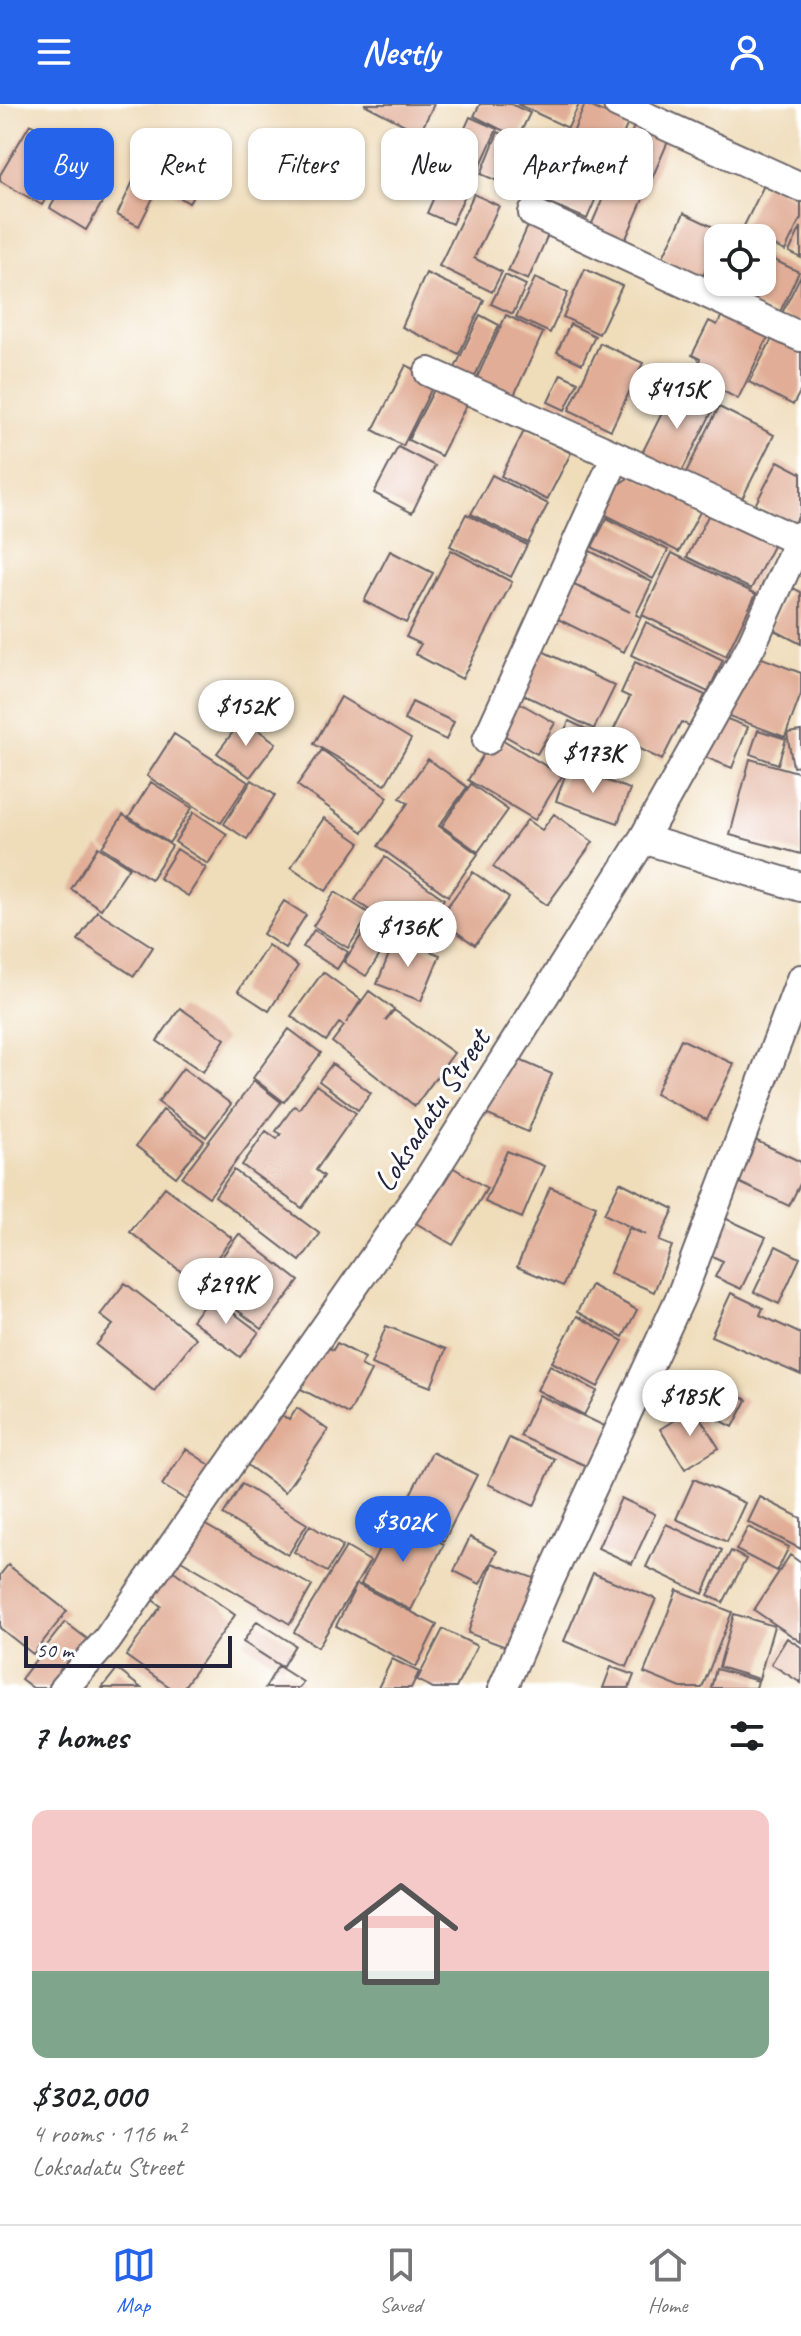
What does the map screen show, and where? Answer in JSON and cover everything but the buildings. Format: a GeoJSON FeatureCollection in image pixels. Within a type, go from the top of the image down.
{"type":"FeatureCollection","features":[{"type":"Feature","properties":{"kind":"street"},"geometry":{"type":"LineString","coordinates":[[618,104],[801,187]]}},
{"type":"Feature","properties":{"kind":"street"},"geometry":{"type":"LineString","coordinates":[[533,213],[801,337]]}},
{"type":"Feature","properties":{"kind":"street"},"geometry":{"type":"LineString","coordinates":[[429,372],[800,538]]}},
{"type":"Feature","properties":{"kind":"street"},"geometry":{"type":"LineString","coordinates":[[487,740],[616,456]]}},
{"type":"Feature","properties":{"kind":"street","name":"Loksadatu Street"},"geometry":{"type":"LineString","coordinates":[[64,1688],[107,1640],[428,1180],[643,839],[751,646],[800,538]]}},
{"type":"Feature","properties":{"kind":"street"},"geometry":{"type":"LineString","coordinates":[[643,839],[801,887]]}},
{"type":"Feature","properties":{"kind":"street"},"geometry":{"type":"LineString","coordinates":[[503,1688],[681,1296],[801,979]]}}]}
